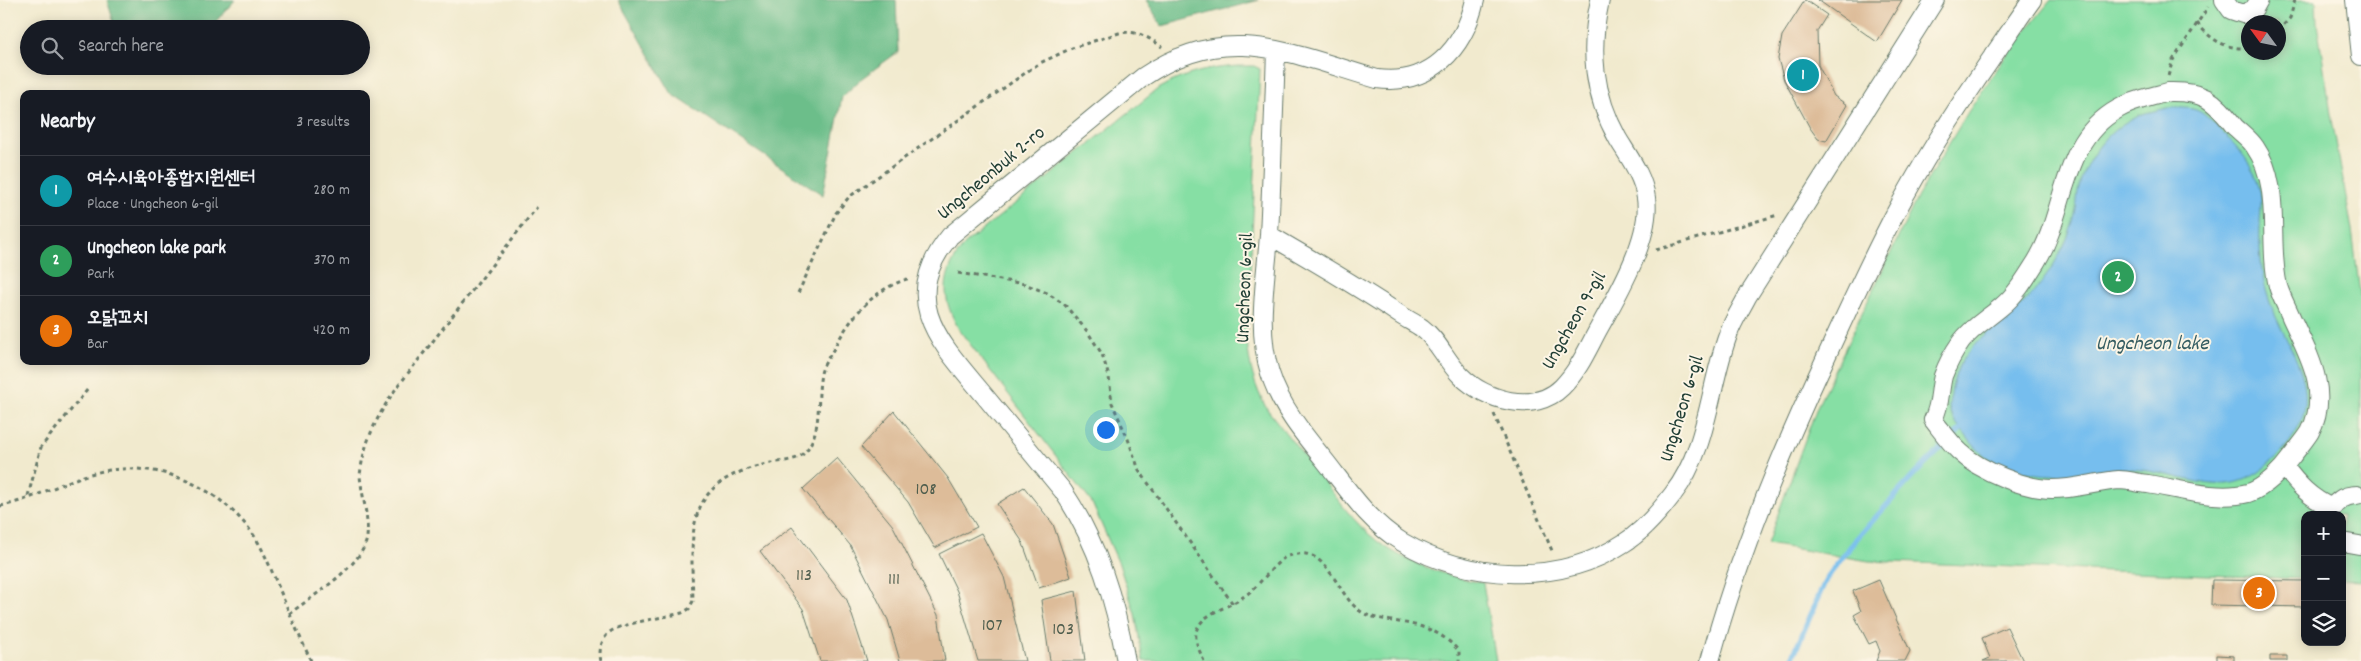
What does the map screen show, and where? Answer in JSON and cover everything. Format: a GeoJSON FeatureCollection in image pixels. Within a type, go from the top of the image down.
{"type":"FeatureCollection","features":[{"type":"Feature","properties":{"kind":"street","name":"Ungcheonbuk 2-ro"},"geometry":{"type":"LineString","coordinates":[[1126,661],[1119,620],[1107,581],[1079,514],[1063,491],[935,334],[926,298],[926,285],[928,273],[936,254],[950,236],[1143,77],[1176,59],[1219,46],[1245,44],[1276,50],[1377,79],[1393,81],[1411,79],[1432,68],[1450,52],[1462,32],[1475,0]]}},
{"type":"Feature","properties":{"kind":"street","name":"Ungcheon 9-gil"},"geometry":{"type":"LineString","coordinates":[[1269,235],[1364,290],[1422,328],[1434,340],[1459,375],[1474,388],[1492,397],[1508,401],[1528,402],[1551,395],[1562,388],[1581,361],[1608,313],[1645,231],[1646,196],[1638,173],[1604,111],[1597,83],[1593,54],[1596,18],[1600,0]]}},
{"type":"Feature","properties":{"kind":"street","name":"Ungcheon 6-gil"},"geometry":{"type":"LineString","coordinates":[[1276,50],[1269,235],[1263,320],[1265,352],[1280,400],[1315,449],[1361,506],[1378,523],[1401,541],[1424,553],[1456,564],[1488,571],[1525,573],[1560,570],[1590,562],[1626,542],[1674,493],[1688,471],[1701,435],[1728,332],[1748,297],[1935,0]]}},
{"type":"Feature","properties":{"kind":"street"},"geometry":{"type":"LineString","coordinates":[[1710,661],[1726,603],[1770,487],[1805,403],[1856,292],[1896,213],[1930,153],[1978,78],[2032,0]]}},
{"type":"Feature","properties":{"kind":"street"},"geometry":{"type":"LineString","coordinates":[[2224,0],[2231,10],[2244,13],[2254,9],[2259,0]]}},
{"type":"Feature","properties":{"kind":"street"},"geometry":{"type":"LineString","coordinates":[[2355,0],[2361,56]]}},
{"type":"Feature","properties":{"kind":"street"},"geometry":{"type":"LineString","coordinates":[[2176,92],[2189,92],[2207,97],[2223,110],[2236,128],[2255,146],[2267,171],[2272,198],[2272,250],[2278,288],[2316,369],[2318,387],[2317,411],[2310,432],[2284,466],[2272,478],[2249,493],[2226,495],[2201,493],[2122,480],[2073,488],[2050,489],[2019,483],[1989,470],[1960,452],[1933,420],[1940,407],[1944,375],[1960,344],[1972,328],[2011,298],[2036,262],[2051,232],[2073,158],[2086,136],[2099,122],[2118,109],[2150,97],[2176,92]]}},
{"type":"Feature","properties":{"kind":"street"},"geometry":{"type":"LineString","coordinates":[[2284,466],[2302,490],[2330,511]]}},
{"type":"Feature","properties":{"kind":"street"},"geometry":{"type":"LineString","coordinates":[[2332,511],[2343,497],[2357,495]]}},
{"type":"Feature","properties":{"kind":"path"},"geometry":{"type":"LineString","coordinates":[[2176,92],[2169,82],[2168,70],[2212,0]]}},
{"type":"Feature","properties":{"kind":"path"},"geometry":{"type":"LineString","coordinates":[[2286,22],[2290,18],[2295,0]]}},
{"type":"Feature","properties":{"kind":"path"},"geometry":{"type":"LineString","coordinates":[[2197,23],[2205,33],[2223,45],[2241,48]]}},
{"type":"Feature","properties":{"kind":"path"},"geometry":{"type":"LineString","coordinates":[[798,293],[836,213],[849,197],[1038,64],[1072,48],[1128,32],[1150,39],[1176,59]]}},
{"type":"Feature","properties":{"kind":"path"},"geometry":{"type":"LineString","coordinates":[[290,614],[345,571],[359,555],[367,538],[360,466],[375,420],[395,390],[537,207]]}},
{"type":"Feature","properties":{"kind":"path"},"geometry":{"type":"LineString","coordinates":[[1634,256],[1805,207]]}},
{"type":"Feature","properties":{"kind":"path"},"geometry":{"type":"LineString","coordinates":[[601,661],[599,650],[603,641],[612,630],[682,613],[689,609],[693,601],[692,532],[694,519],[706,497],[718,484],[742,470],[797,458],[805,453],[818,426],[821,372],[853,318],[866,302],[881,290],[900,281],[928,273]]}},
{"type":"Feature","properties":{"kind":"path"},"geometry":{"type":"LineString","coordinates":[[958,273],[1025,284],[1047,293],[1065,305],[1087,331],[1102,354],[1109,377],[1112,403],[1139,470],[1233,604]]}},
{"type":"Feature","properties":{"kind":"path"},"geometry":{"type":"LineString","coordinates":[[28,497],[42,447],[88,389]]}},
{"type":"Feature","properties":{"kind":"path"},"geometry":{"type":"LineString","coordinates":[[1492,397],[1491,407],[1560,570]]}},
{"type":"Feature","properties":{"kind":"path"},"geometry":{"type":"LineString","coordinates":[[0,506],[104,470],[146,468],[181,476],[227,506],[253,534],[263,551],[311,661]]}},
{"type":"Feature","properties":{"kind":"path"},"geometry":{"type":"LineString","coordinates":[[1204,661],[1197,645],[1196,630],[1203,619],[1233,604],[1258,586],[1286,557],[1306,554],[1322,561],[1340,590],[1359,610],[1374,619],[1408,624],[1435,631],[1449,640],[1459,651],[1459,661]]}},
{"type":"Feature","properties":{"kind":"green space"},"geometry":{"type":"Polygon","coordinates":[[[107,0],[235,0],[217,20],[113,20],[107,0]]]}},
{"type":"Feature","properties":{"kind":"green space"},"geometry":{"type":"Polygon","coordinates":[[[618,0],[896,0],[898,52],[862,78],[842,97],[823,195],[672,94],[618,0]]]}},
{"type":"Feature","properties":{"kind":"green space"},"geometry":{"type":"Polygon","coordinates":[[[1146,0],[1259,0],[1162,26],[1146,0]]]}},
{"type":"Feature","properties":{"kind":"green space"},"geometry":{"type":"Polygon","coordinates":[[[2051,0],[2316,0],[2317,23],[2352,230],[2361,302],[2361,581],[2346,580],[2346,511],[2301,511],[2301,579],[1869,561],[1767,544],[1817,407],[1918,196],[1968,112],[2010,50],[2051,0]]]}},
{"type":"Feature","properties":{"kind":"green space"},"geometry":{"type":"Polygon","coordinates":[[[1239,66],[1254,66],[1260,69],[1247,339],[1255,384],[1267,409],[1352,517],[1377,541],[1415,563],[1455,577],[1483,583],[1496,661],[1143,661],[1135,614],[1119,564],[1092,503],[960,331],[949,308],[946,287],[947,277],[957,255],[965,244],[1159,88],[1198,72],[1239,66]]]}},
{"type":"Feature","properties":{"kind":"water","name":"Ungcheon lake"},"geometry":{"type":"Polygon","coordinates":[[[2168,108],[2187,108],[2199,111],[2240,151],[2256,178],[2261,196],[2260,249],[2265,286],[2272,308],[2300,368],[2305,387],[2305,407],[2298,428],[2283,450],[2264,468],[2246,479],[2229,484],[2212,484],[2131,469],[2115,469],[2075,475],[2039,474],[2011,469],[1999,464],[1976,448],[1953,419],[1949,402],[1959,366],[1974,345],[2027,300],[2051,269],[2070,232],[2078,191],[2086,167],[2108,136],[2117,128],[2139,115],[2168,108]]]}},
{"type":"Feature","properties":{"kind":"building"},"geometry":{"type":"Polygon","coordinates":[[[1805,0],[1827,15],[1817,31],[1818,65],[1834,96],[1847,105],[1826,141],[1818,139],[1810,128],[1784,80],[1778,59],[1782,36],[1805,0]]]}},
{"type":"Feature","properties":{"kind":"building"},"geometry":{"type":"Polygon","coordinates":[[[1818,0],[1902,0],[1877,42],[1818,0]]]}},
{"type":"Feature","properties":{"kind":"building"},"geometry":{"type":"Polygon","coordinates":[[[894,411],[948,478],[977,527],[935,548],[908,502],[861,447],[894,411]]]}},
{"type":"Feature","properties":{"kind":"building"},"geometry":{"type":"Polygon","coordinates":[[[837,458],[893,526],[938,615],[945,661],[900,661],[888,620],[850,545],[803,489],[837,458]]]}},
{"type":"Feature","properties":{"kind":"building"},"geometry":{"type":"Polygon","coordinates":[[[1024,487],[1053,524],[1071,577],[1039,588],[1022,541],[997,504],[1024,487]]]}},
{"type":"Feature","properties":{"kind":"building"},"geometry":{"type":"Polygon","coordinates":[[[792,527],[847,600],[867,661],[820,661],[803,609],[760,551],[792,527]]]}},
{"type":"Feature","properties":{"kind":"building"},"geometry":{"type":"Polygon","coordinates":[[[981,533],[1004,577],[1025,661],[978,661],[957,591],[939,554],[981,533]]]}},
{"type":"Feature","properties":{"kind":"building"},"geometry":{"type":"Polygon","coordinates":[[[1879,580],[1910,651],[1905,661],[1876,661],[1880,651],[1876,641],[1869,644],[1854,615],[1861,611],[1853,591],[1879,580]]]}},
{"type":"Feature","properties":{"kind":"building"},"geometry":{"type":"Polygon","coordinates":[[[2212,580],[2301,581],[2301,607],[2211,605],[2212,580]]]}},
{"type":"Feature","properties":{"kind":"building"},"geometry":{"type":"Polygon","coordinates":[[[1076,591],[1085,661],[1050,661],[1041,600],[1076,591]]]}},
{"type":"Feature","properties":{"kind":"building"},"geometry":{"type":"Polygon","coordinates":[[[2007,627],[2023,661],[1983,661],[1990,658],[1982,638],[2007,627]]]}},
{"type":"Feature","properties":{"kind":"building"},"geometry":{"type":"Polygon","coordinates":[[[2217,655],[2234,656],[2234,661],[2217,661],[2217,655]]]}},
{"type":"Feature","properties":{"kind":"building"},"geometry":{"type":"Polygon","coordinates":[[[2270,656],[2287,656],[2287,661],[2270,661],[2270,656]]]}},
{"type":"Feature","properties":{"kind":"waterway"},"geometry":{"type":"LineString","coordinates":[[1791,661],[1826,579],[1857,538],[1916,473],[1961,429]]}},
{"type":"Feature","properties":{"kind":"place","name":"여수시육아종합지원센터"},"geometry":{"type":"Point","coordinates":[1803,75]}},
{"type":"Feature","properties":{"kind":"place","name":"Ungcheon lake park"},"geometry":{"type":"Point","coordinates":[2118,277]}},
{"type":"Feature","properties":{"kind":"place","name":"오닭꼬치"},"geometry":{"type":"Point","coordinates":[2259,593]}}]}
